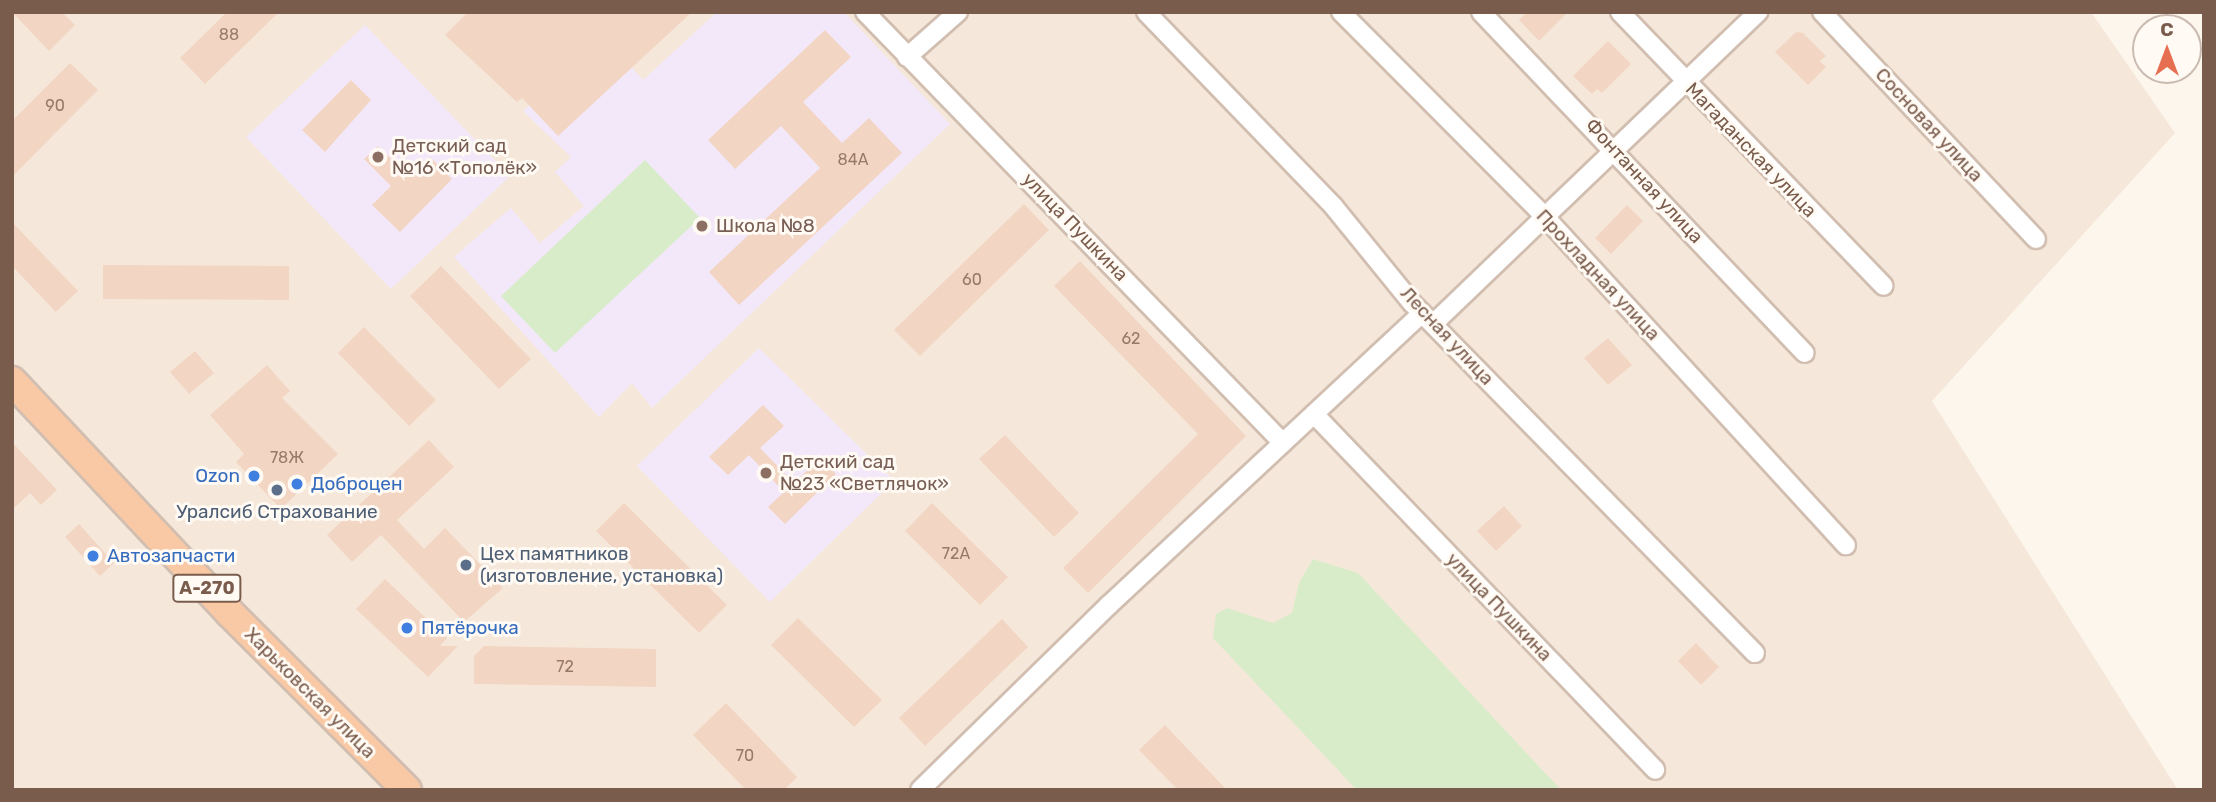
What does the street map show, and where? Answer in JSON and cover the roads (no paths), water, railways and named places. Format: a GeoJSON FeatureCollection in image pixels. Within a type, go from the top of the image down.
{"type":"FeatureCollection","features":[{"type":"Feature","properties":{"kind":"highway","name":"Харьковская улица"},"geometry":{"type":"LineString","coordinates":[[12,381],[230,613],[407,790]]}},
{"type":"Feature","properties":{"kind":"street","name":"улица Пушкина"},"geometry":{"type":"LineString","coordinates":[[866,12],[1283,443]]}},
{"type":"Feature","properties":{"kind":"street"},"geometry":{"type":"LineString","coordinates":[[907,57],[958,12]]}},
{"type":"Feature","properties":{"kind":"street","name":"Лесная улица"},"geometry":{"type":"LineString","coordinates":[[1146,12],[1334,207],[1428,318],[1755,653]]}},
{"type":"Feature","properties":{"kind":"street","name":"Прохладная улица"},"geometry":{"type":"LineString","coordinates":[[1341,12],[1546,218],[1846,545]]}},
{"type":"Feature","properties":{"kind":"street","name":"Фонтанная улица"},"geometry":{"type":"LineString","coordinates":[[1480,12],[1618,152],[1805,353]]}},
{"type":"Feature","properties":{"kind":"street","name":"Магаданская улица"},"geometry":{"type":"LineString","coordinates":[[1619,12],[1884,286]]}},
{"type":"Feature","properties":{"kind":"street"},"geometry":{"type":"LineString","coordinates":[[920,790],[1314,414],[1546,218],[1618,152],[1758,12]]}},
{"type":"Feature","properties":{"kind":"street","name":"Сосновая улица"},"geometry":{"type":"LineString","coordinates":[[1822,12],[2036,239]]}},
{"type":"Feature","properties":{"kind":"street","name":"улица Пушкина"},"geometry":{"type":"LineString","coordinates":[[1314,414],[1655,770]]}},
{"type":"Feature","properties":{"kind":"place","name":"Детский сад №16 «Тополёк»"},"geometry":{"type":"Point","coordinates":[378,157]}},
{"type":"Feature","properties":{"kind":"place","name":"Школа №8"},"geometry":{"type":"Point","coordinates":[702,226]}},
{"type":"Feature","properties":{"kind":"place","name":"Детский сад №23 «Светлячок»"},"geometry":{"type":"Point","coordinates":[766,473]}},
{"type":"Feature","properties":{"kind":"place","name":"Ozon"},"geometry":{"type":"Point","coordinates":[254,476]}},
{"type":"Feature","properties":{"kind":"place","name":"Доброцен"},"geometry":{"type":"Point","coordinates":[297,484]}},
{"type":"Feature","properties":{"kind":"place","name":"Уралсиб Страхование"},"geometry":{"type":"Point","coordinates":[277,490]}},
{"type":"Feature","properties":{"kind":"place","name":"Автозапчасти"},"geometry":{"type":"Point","coordinates":[93,556]}},
{"type":"Feature","properties":{"kind":"place","name":"Цех памятников (изготовление, установка)"},"geometry":{"type":"Point","coordinates":[466,565]}},
{"type":"Feature","properties":{"kind":"place","name":"Пятёрочка"},"geometry":{"type":"Point","coordinates":[407,628]}}]}
